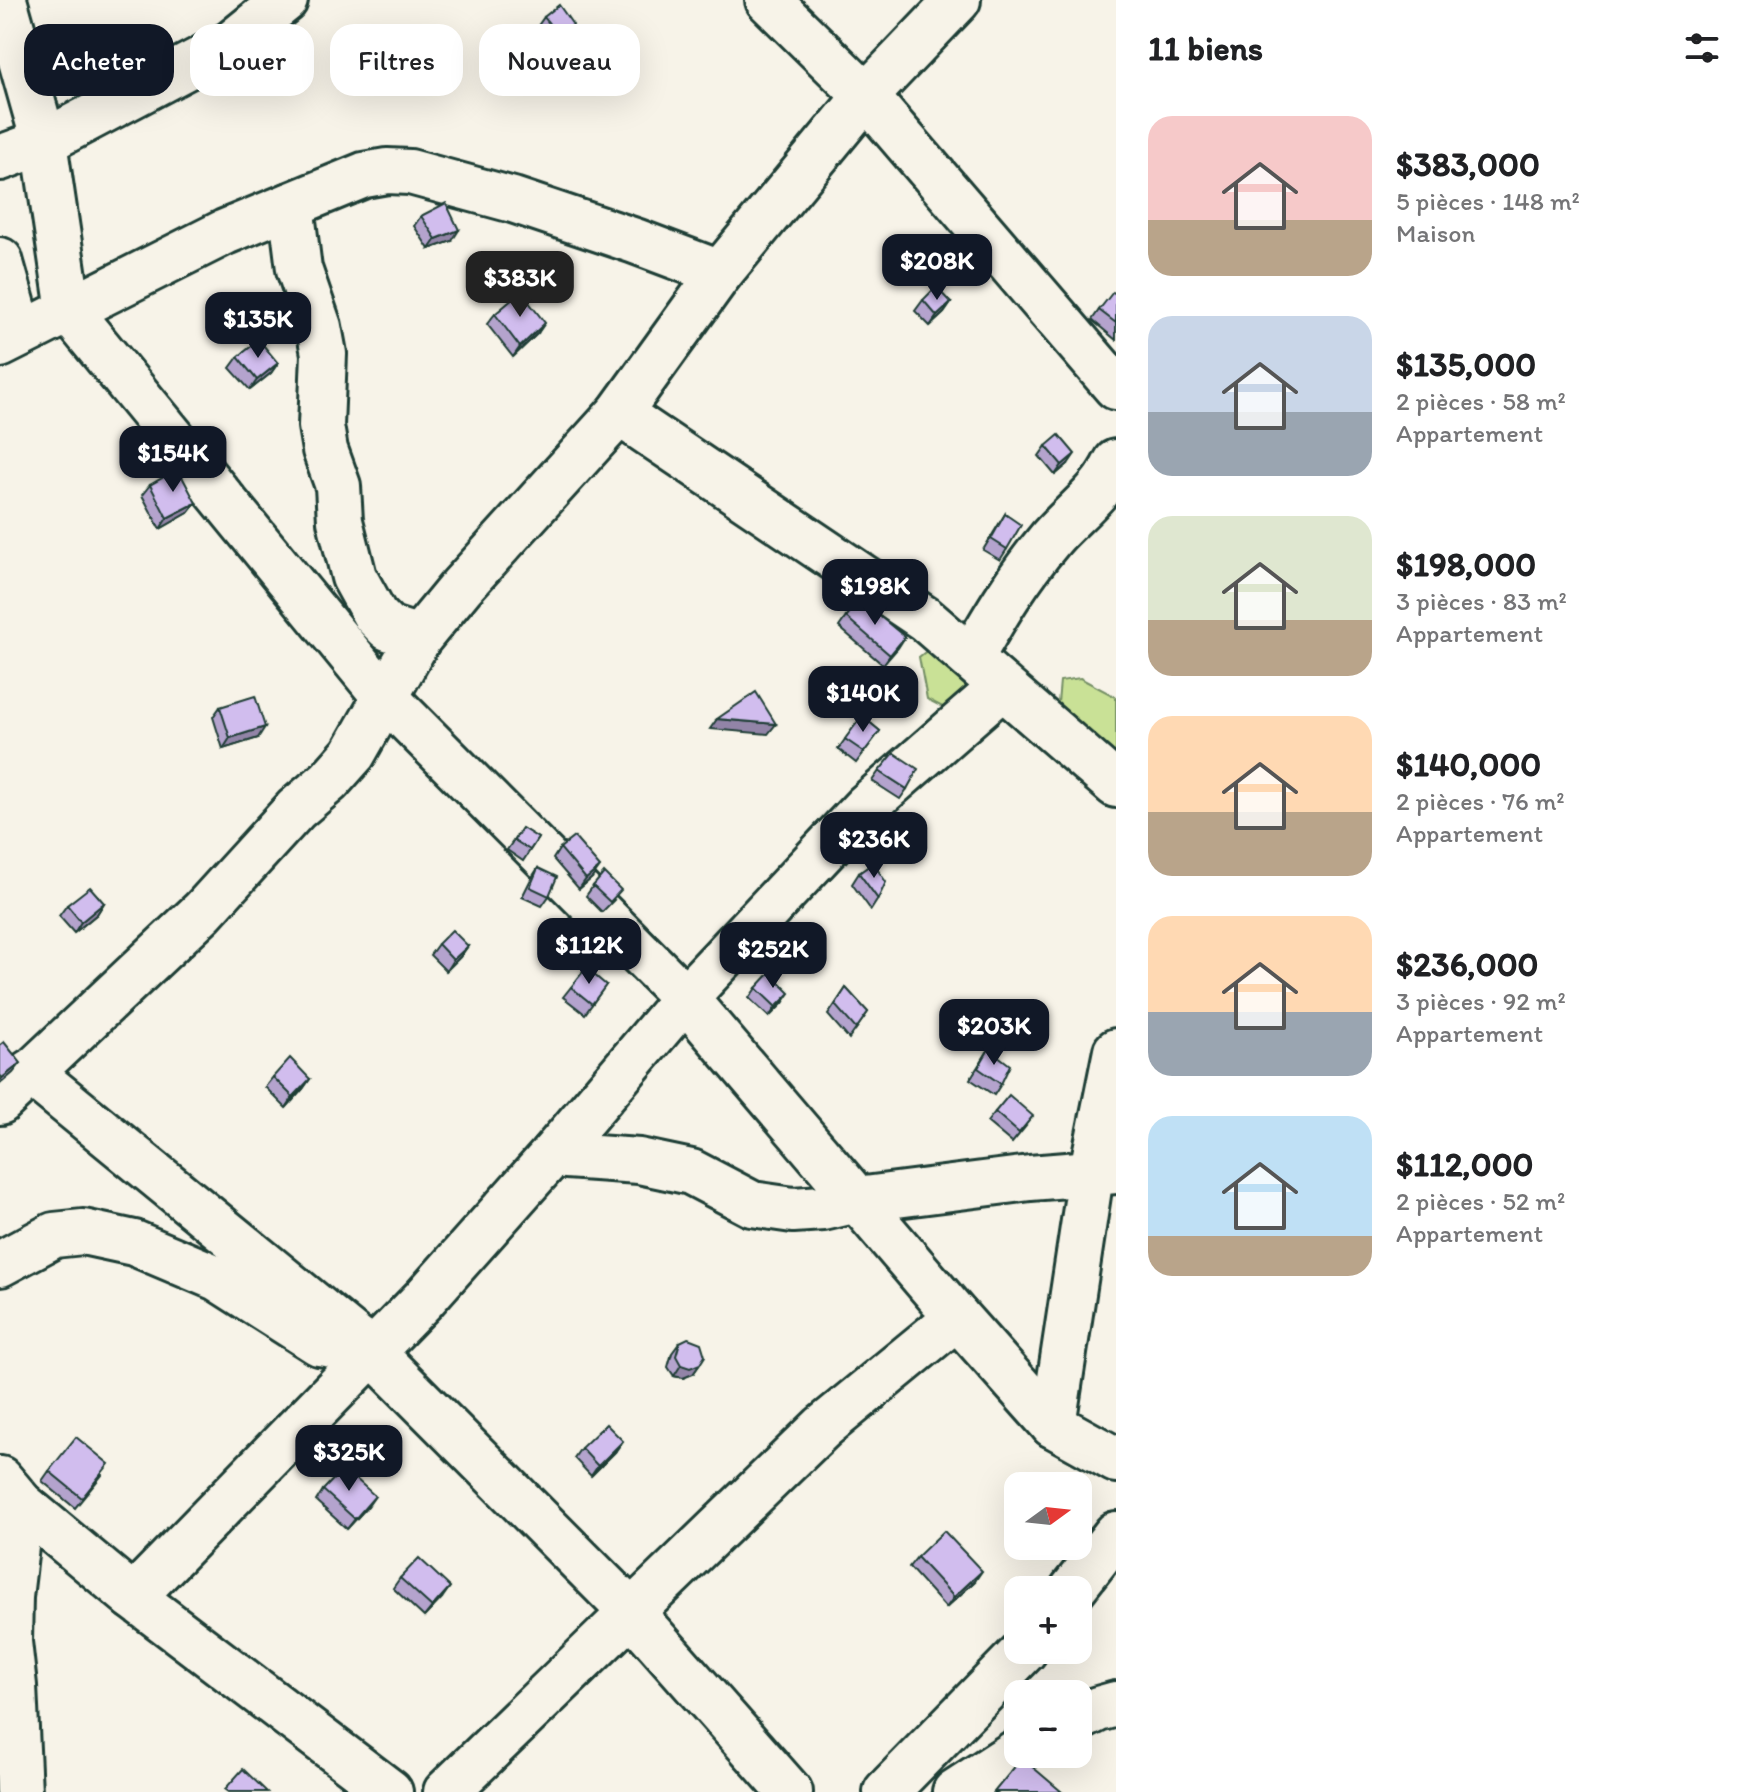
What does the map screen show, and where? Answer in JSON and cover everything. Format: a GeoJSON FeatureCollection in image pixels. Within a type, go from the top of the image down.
{"type":"FeatureCollection","features":[{"type":"Feature","properties":{"kind":"street"},"geometry":{"type":"LineString","coordinates":[[4,0],[44,142],[69,311],[385,697],[685,998],[1053,1425],[1116,1460]]}},
{"type":"Feature","properties":{"kind":"street"},"geometry":{"type":"LineString","coordinates":[[0,158],[44,142],[232,43],[285,0]]}},
{"type":"Feature","properties":{"kind":"street"},"geometry":{"type":"LineString","coordinates":[[768,0],[866,96],[1116,387]]}},
{"type":"Feature","properties":{"kind":"street"},"geometry":{"type":"LineString","coordinates":[[790,1792],[632,1613],[364,1346],[15,1087],[203,911],[296,809],[329,781],[353,754],[419,638],[461,587],[619,413],[720,273],[866,96],[958,0]]}},
{"type":"Feature","properties":{"kind":"street"},"geometry":{"type":"LineString","coordinates":[[0,260],[10,339],[225,232],[364,175],[387,171],[410,172],[513,200],[720,273]]}},
{"type":"Feature","properties":{"kind":"street"},"geometry":{"type":"LineString","coordinates":[[291,205],[299,269],[319,327],[324,354],[321,426],[325,450],[338,486],[340,521],[354,577],[375,615],[388,628],[419,638]]}},
{"type":"Feature","properties":{"kind":"street"},"geometry":{"type":"LineString","coordinates":[[619,413],[925,619],[1116,785]]}},
{"type":"Feature","properties":{"kind":"street"},"geometry":{"type":"LineString","coordinates":[[133,1597],[364,1346],[424,1299],[685,998],[987,673],[1012,586],[1052,536],[1108,479],[1116,462]]}},
{"type":"Feature","properties":{"kind":"street"},"geometry":{"type":"LineString","coordinates":[[1053,1425],[1104,1173],[1116,1051]]}},
{"type":"Feature","properties":{"kind":"street"},"geometry":{"type":"LineString","coordinates":[[552,1155],[639,1161],[691,1172],[752,1204],[793,1210],[1030,1178],[1104,1173]]}},
{"type":"Feature","properties":{"kind":"street"},"geometry":{"type":"LineString","coordinates":[[0,1264],[54,1235],[83,1232],[134,1243],[217,1278],[319,1343],[333,1347],[364,1346]]}},
{"type":"Feature","properties":{"kind":"street"},"geometry":{"type":"LineString","coordinates":[[446,1792],[823,1427],[957,1317]]}},
{"type":"Feature","properties":{"kind":"street"},"geometry":{"type":"LineString","coordinates":[[11,1491],[133,1597],[390,1792]]}},
{"type":"Feature","properties":{"kind":"street"},"geometry":{"type":"LineString","coordinates":[[11,1491],[9,1642],[19,1792]]}},
{"type":"Feature","properties":{"kind":"street"},"geometry":{"type":"LineString","coordinates":[[1083,1576],[1116,1534]]}},
{"type":"Feature","properties":{"kind":"street"},"geometry":{"type":"LineString","coordinates":[[886,1792],[1011,1664]]}},
{"type":"Feature","properties":{"kind":"street"},"geometry":{"type":"LineString","coordinates":[[1092,1712],[1116,1704]]}},
{"type":"Feature","properties":{"kind":"street"},"geometry":{"type":"LineString","coordinates":[[955,1792],[1004,1760]]}},
{"type":"Feature","properties":{"kind":"green space"},"geometry":{"type":"Polygon","coordinates":[[[939,641],[980,675],[952,712],[927,699],[919,657],[939,641]]]}},
{"type":"Feature","properties":{"kind":"green space"},"geometry":{"type":"Polygon","coordinates":[[[1080,678],[1116,697],[1116,761],[1058,703],[1060,681],[1080,678]]]}},
{"type":"Feature","properties":{"kind":"building"},"geometry":{"type":"Polygon","coordinates":[[[559,5],[572,24],[550,24],[544,17],[559,5]]]}},
{"type":"Feature","properties":{"kind":"building"},"geometry":{"type":"Polygon","coordinates":[[[446,203],[459,230],[436,239],[421,216],[446,203]]]}},
{"type":"Feature","properties":{"kind":"building"},"geometry":{"type":"Polygon","coordinates":[[[936,287],[951,303],[937,316],[923,300],[936,287]]]}},
{"type":"Feature","properties":{"kind":"building"},"geometry":{"type":"Polygon","coordinates":[[[521,292],[545,323],[520,347],[495,314],[521,292]]]}},
{"type":"Feature","properties":{"kind":"building"},"geometry":{"type":"Polygon","coordinates":[[[1113,292],[1116,294],[1116,323],[1099,310],[1113,292]]]}},
{"type":"Feature","properties":{"kind":"building"},"geometry":{"type":"Polygon","coordinates":[[[259,340],[278,363],[257,380],[238,357],[259,340]]]}},
{"type":"Feature","properties":{"kind":"building"},"geometry":{"type":"Polygon","coordinates":[[[1059,435],[1075,454],[1062,465],[1046,446],[1059,435]]]}},
{"type":"Feature","properties":{"kind":"building"},"geometry":{"type":"Polygon","coordinates":[[[178,469],[196,503],[167,518],[150,485],[178,469]]]}},
{"type":"Feature","properties":{"kind":"building"},"geometry":{"type":"Polygon","coordinates":[[[1005,514],[1021,525],[1007,549],[991,539],[1005,514]]]}},
{"type":"Feature","properties":{"kind":"building"},"geometry":{"type":"Polygon","coordinates":[[[860,600],[905,637],[890,655],[846,617],[860,600]]]}},
{"type":"Feature","properties":{"kind":"building"},"geometry":{"type":"Polygon","coordinates":[[[756,692],[776,724],[717,719],[756,692]]]}},
{"type":"Feature","properties":{"kind":"building"},"geometry":{"type":"Polygon","coordinates":[[[255,696],[265,727],[230,738],[220,707],[255,696]]]}},
{"type":"Feature","properties":{"kind":"building"},"geometry":{"type":"Polygon","coordinates":[[[862,716],[880,731],[864,752],[845,739],[862,716]]]}},
{"type":"Feature","properties":{"kind":"building"},"geometry":{"type":"Polygon","coordinates":[[[894,753],[918,769],[907,789],[879,771],[894,753]]]}},
{"type":"Feature","properties":{"kind":"building"},"geometry":{"type":"Polygon","coordinates":[[[522,828],[538,838],[530,850],[514,840],[522,828]]]}},
{"type":"Feature","properties":{"kind":"building"},"geometry":{"type":"Polygon","coordinates":[[[574,837],[600,867],[586,879],[560,848],[574,837]]]}},
{"type":"Feature","properties":{"kind":"building"},"geometry":{"type":"Polygon","coordinates":[[[873,863],[886,882],[878,899],[859,873],[873,863]]]}},
{"type":"Feature","properties":{"kind":"building"},"geometry":{"type":"Polygon","coordinates":[[[538,868],[557,877],[549,896],[530,887],[538,868]]]}},
{"type":"Feature","properties":{"kind":"building"},"geometry":{"type":"Polygon","coordinates":[[[604,873],[621,890],[610,902],[593,886],[604,873]]]}},
{"type":"Feature","properties":{"kind":"building"},"geometry":{"type":"Polygon","coordinates":[[[90,887],[104,903],[81,922],[67,905],[90,887]]]}},
{"type":"Feature","properties":{"kind":"building"},"geometry":{"type":"Polygon","coordinates":[[[452,930],[468,946],[453,960],[438,944],[452,930]]]}},
{"type":"Feature","properties":{"kind":"building"},"geometry":{"type":"Polygon","coordinates":[[[586,968],[606,985],[592,1004],[571,987],[586,968]]]}},
{"type":"Feature","properties":{"kind":"building"},"geometry":{"type":"Polygon","coordinates":[[[770,973],[790,993],[776,1007],[756,988],[770,973]]]}},
{"type":"Feature","properties":{"kind":"building"},"geometry":{"type":"Polygon","coordinates":[[[846,988],[868,1012],[856,1029],[835,1005],[846,988]]]}},
{"type":"Feature","properties":{"kind":"building"},"geometry":{"type":"Polygon","coordinates":[[[4,1042],[21,1063],[2,1078],[0,1045],[4,1042]]]}},
{"type":"Feature","properties":{"kind":"building"},"geometry":{"type":"Polygon","coordinates":[[[989,1049],[1010,1065],[1001,1084],[978,1068],[989,1049]]]}},
{"type":"Feature","properties":{"kind":"building"},"geometry":{"type":"Polygon","coordinates":[[[290,1058],[310,1079],[293,1097],[273,1077],[290,1058]]]}},
{"type":"Feature","properties":{"kind":"building"},"geometry":{"type":"Polygon","coordinates":[[[1009,1095],[1033,1116],[1019,1133],[995,1112],[1009,1095]]]}},
{"type":"Feature","properties":{"kind":"building"},"geometry":{"type":"Polygon","coordinates":[[[688,1338],[701,1343],[705,1356],[700,1364],[690,1368],[681,1365],[676,1356],[680,1342],[688,1338]]]}},
{"type":"Feature","properties":{"kind":"building"},"geometry":{"type":"Polygon","coordinates":[[[606,1424],[623,1441],[598,1466],[581,1448],[606,1424]]]}},
{"type":"Feature","properties":{"kind":"building"},"geometry":{"type":"Polygon","coordinates":[[[76,1437],[109,1464],[82,1498],[49,1471],[76,1437]]]}},
{"type":"Feature","properties":{"kind":"building"},"geometry":{"type":"Polygon","coordinates":[[[344,1468],[375,1496],[355,1519],[323,1490],[344,1468]]]}},
{"type":"Feature","properties":{"kind":"building"},"geometry":{"type":"Polygon","coordinates":[[[944,1531],[982,1571],[954,1597],[917,1557],[944,1531]]]}},
{"type":"Feature","properties":{"kind":"building"},"geometry":{"type":"Polygon","coordinates":[[[419,1558],[450,1587],[432,1607],[400,1578],[419,1558]]]}},
{"type":"Feature","properties":{"kind":"building"},"geometry":{"type":"Polygon","coordinates":[[[1014,1768],[1034,1768],[1062,1792],[994,1792],[1014,1768]]]}},
{"type":"Feature","properties":{"kind":"building"},"geometry":{"type":"Polygon","coordinates":[[[243,1769],[267,1792],[229,1792],[225,1789],[243,1769]]]}}]}
